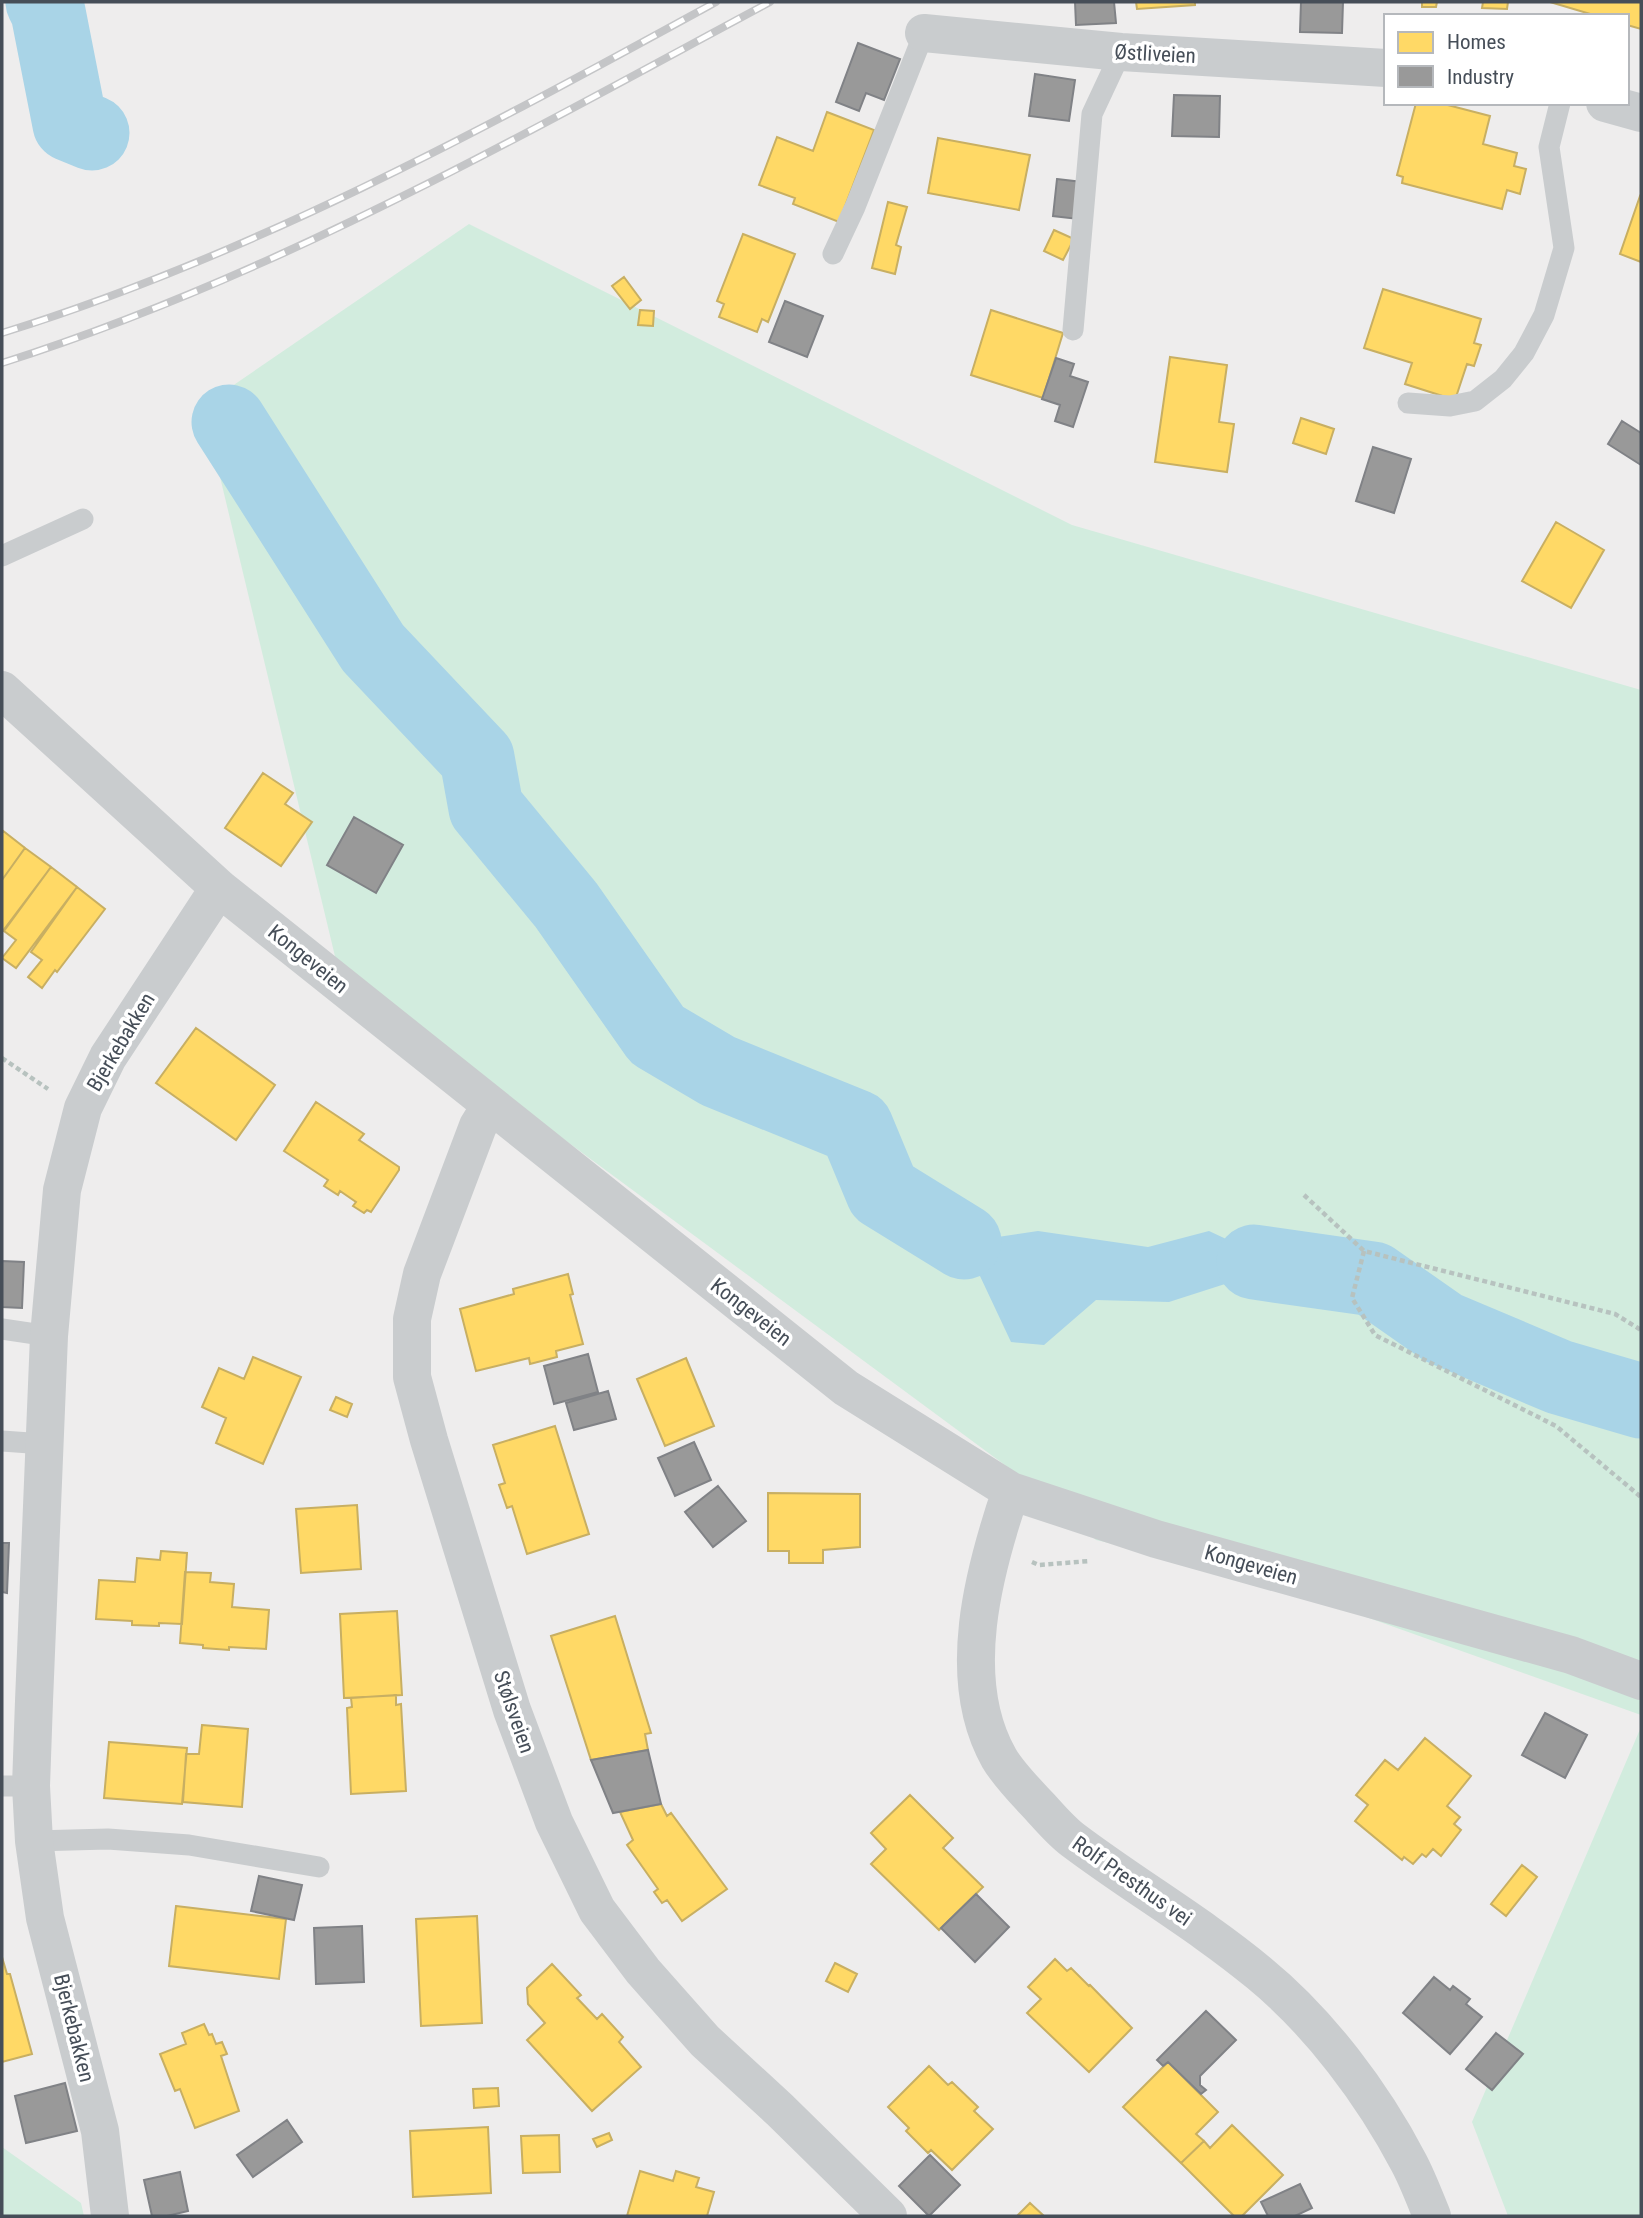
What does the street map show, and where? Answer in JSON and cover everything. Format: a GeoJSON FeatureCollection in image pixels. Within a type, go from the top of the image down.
{"type":"FeatureCollection","features":[{"type":"Feature","properties":{"kind":"street","name":"Østliveien"},"geometry":{"type":"LineString","coordinates":[[924,33],[1121,52],[1384,68]]}},
{"type":"Feature","properties":{"kind":"street"},"geometry":{"type":"LineString","coordinates":[[1612,105],[1641,113]]}},
{"type":"Feature","properties":{"kind":"street","name":"Kongeveien"},"geometry":{"type":"LineString","coordinates":[[2,690],[219,888],[846,1388],[1011,1490],[1156,1539],[1571,1655],[1641,1681]]}},
{"type":"Feature","properties":{"kind":"street","name":"Bjerkebakken"},"geometry":{"type":"LineString","coordinates":[[110,2216],[100,2131],[45,1918],[34,1841],[17,1786],[44,1444],[49,1336],[62,1190],[83,1108],[108,1058],[219,888]]}},
{"type":"Feature","properties":{"kind":"street","name":"Stølsveien"},"geometry":{"type":"LineString","coordinates":[[491,1105],[478,1126],[422,1273],[412,1319],[412,1377],[512,1710],[554,1822],[597,1910],[643,1971],[705,2041],[888,2216]]}},
{"type":"Feature","properties":{"kind":"street","name":"Rolf Presthus vei"},"geometry":{"type":"LineString","coordinates":[[1011,1490],[991,1549],[980,1606],[976,1652],[980,1711],[999,1758],[1071,1839],[1260,1973],[1312,2023],[1375,2106],[1409,2164],[1432,2216]]}},
{"type":"Feature","properties":{"kind":"lane"},"geometry":{"type":"LineString","coordinates":[[833,254],[855,207],[924,33]]}},
{"type":"Feature","properties":{"kind":"lane"},"geometry":{"type":"LineString","coordinates":[[1073,330],[1092,114],[1121,52]]}},
{"type":"Feature","properties":{"kind":"lane"},"geometry":{"type":"LineString","coordinates":[[1408,403],[1450,406],[1475,401],[1503,379],[1524,353],[1544,315],[1564,248],[1549,147],[1560,105]]}},
{"type":"Feature","properties":{"kind":"lane"},"geometry":{"type":"LineString","coordinates":[[2,556],[83,519]]}},
{"type":"Feature","properties":{"kind":"lane"},"geometry":{"type":"LineString","coordinates":[[2,1329],[49,1336]]}},
{"type":"Feature","properties":{"kind":"lane"},"geometry":{"type":"LineString","coordinates":[[2,1441],[44,1444]]}},
{"type":"Feature","properties":{"kind":"lane"},"geometry":{"type":"LineString","coordinates":[[34,1841],[108,1839],[188,1845],[319,1867]]}},
{"type":"Feature","properties":{"kind":"path"},"geometry":{"type":"LineString","coordinates":[[2,1058],[59,1096],[83,1108]]}},
{"type":"Feature","properties":{"kind":"path"},"geometry":{"type":"LineString","coordinates":[[1304,1195],[1364,1251],[1615,1314],[1641,1330]]}},
{"type":"Feature","properties":{"kind":"path"},"geometry":{"type":"LineString","coordinates":[[1364,1251],[1352,1298],[1375,1335],[1556,1426],[1641,1497]]}},
{"type":"Feature","properties":{"kind":"green space"},"geometry":{"type":"Polygon","coordinates":[[[469,224],[1072,525],[1641,690],[1641,1715],[1251,1576],[1096,1540],[1025,1480],[339,973],[203,406],[469,224]]]}},
{"type":"Feature","properties":{"kind":"green space"},"geometry":{"type":"Polygon","coordinates":[[[1641,1727],[1641,2216],[1508,2216],[1472,2122],[1641,1727]]]}},
{"type":"Feature","properties":{"kind":"green space"},"geometry":{"type":"Polygon","coordinates":[[[2,2147],[81,2203],[84,2216],[2,2216],[2,2147]]]}},
{"type":"Feature","properties":{"kind":"water"},"geometry":{"type":"Polygon","coordinates":[[[1038,1231],[1148,1247],[1209,1231],[1254,1252],[1253,1275],[1169,1302],[1096,1300],[1044,1345],[1011,1342],[964,1242],[1038,1231]]]}},
{"type":"Feature","properties":{"kind":"building: Homes"},"geometry":{"type":"Polygon","coordinates":[[[1136,2],[1195,2],[1195,5],[1137,9],[1136,2]]]}},
{"type":"Feature","properties":{"kind":"building: Homes"},"geometry":{"type":"Polygon","coordinates":[[[1422,2],[1437,2],[1436,7],[1422,7],[1422,2]]]}},
{"type":"Feature","properties":{"kind":"building: Homes"},"geometry":{"type":"Polygon","coordinates":[[[1483,2],[1508,2],[1507,9],[1482,8],[1483,2]]]}},
{"type":"Feature","properties":{"kind":"building: Homes"},"geometry":{"type":"Polygon","coordinates":[[[1550,2],[1641,2],[1641,29],[1629,26],[1629,14],[1590,14],[1550,2]]]}},
{"type":"Feature","properties":{"kind":"building: Homes"},"geometry":{"type":"Polygon","coordinates":[[[1415,105],[1448,105],[1490,116],[1483,144],[1517,153],[1514,166],[1526,169],[1520,194],[1507,190],[1502,209],[1402,183],[1403,177],[1397,175],[1415,105]]]}},
{"type":"Feature","properties":{"kind":"building: Homes"},"geometry":{"type":"Polygon","coordinates":[[[827,112],[874,130],[839,222],[793,204],[795,198],[759,185],[777,137],[813,151],[827,112]]]}},
{"type":"Feature","properties":{"kind":"building: Homes"},"geometry":{"type":"Polygon","coordinates":[[[938,138],[1030,155],[1019,210],[928,193],[938,138]]]}},
{"type":"Feature","properties":{"kind":"building: Homes"},"geometry":{"type":"Polygon","coordinates":[[[1641,197],[1641,262],[1620,254],[1641,197]]]}},
{"type":"Feature","properties":{"kind":"building: Homes"},"geometry":{"type":"Polygon","coordinates":[[[888,202],[907,207],[896,245],[901,247],[895,274],[872,268],[888,202]]]}},
{"type":"Feature","properties":{"kind":"building: Homes"},"geometry":{"type":"Polygon","coordinates":[[[1054,230],[1074,239],[1063,260],[1044,251],[1054,230]]]}},
{"type":"Feature","properties":{"kind":"building: Homes"},"geometry":{"type":"Polygon","coordinates":[[[743,234],[795,254],[768,322],[762,319],[757,332],[719,317],[724,304],[717,301],[743,234]]]}},
{"type":"Feature","properties":{"kind":"building: Homes"},"geometry":{"type":"Polygon","coordinates":[[[624,277],[641,300],[630,309],[612,286],[624,277]]]}},
{"type":"Feature","properties":{"kind":"building: Homes"},"geometry":{"type":"Polygon","coordinates":[[[1383,289],[1481,319],[1474,343],[1481,345],[1474,366],[1467,364],[1455,400],[1405,384],[1412,363],[1364,348],[1383,289]]]}},
{"type":"Feature","properties":{"kind":"building: Homes"},"geometry":{"type":"Polygon","coordinates":[[[640,310],[654,311],[653,326],[638,325],[640,310]]]}},
{"type":"Feature","properties":{"kind":"building: Homes"},"geometry":{"type":"Polygon","coordinates":[[[991,310],[1063,333],[1043,398],[971,375],[991,310]]]}},
{"type":"Feature","properties":{"kind":"building: Homes"},"geometry":{"type":"Polygon","coordinates":[[[1170,357],[1227,365],[1219,422],[1234,424],[1227,472],[1155,462],[1170,357]]]}},
{"type":"Feature","properties":{"kind":"building: Homes"},"geometry":{"type":"Polygon","coordinates":[[[1301,418],[1334,429],[1326,454],[1293,443],[1301,418]]]}},
{"type":"Feature","properties":{"kind":"building: Homes"},"geometry":{"type":"Polygon","coordinates":[[[1556,522],[1604,550],[1571,608],[1522,581],[1556,522]]]}},
{"type":"Feature","properties":{"kind":"building: Homes"},"geometry":{"type":"Polygon","coordinates":[[[263,773],[293,793],[285,804],[312,822],[281,866],[225,828],[263,773]]]}},
{"type":"Feature","properties":{"kind":"building: Homes"},"geometry":{"type":"Polygon","coordinates":[[[2,830],[25,848],[2,880],[2,830]]]}},
{"type":"Feature","properties":{"kind":"building: Homes"},"geometry":{"type":"Polygon","coordinates":[[[25,848],[51,867],[2,932],[2,880],[25,848]]]}},
{"type":"Feature","properties":{"kind":"building: Homes"},"geometry":{"type":"Polygon","coordinates":[[[51,867],[77,887],[16,968],[2,958],[16,940],[4,931],[51,867]]]}},
{"type":"Feature","properties":{"kind":"building: Homes"},"geometry":{"type":"Polygon","coordinates":[[[77,887],[105,909],[42,988],[28,977],[42,960],[31,952],[77,887]]]}},
{"type":"Feature","properties":{"kind":"building: Homes"},"geometry":{"type":"Polygon","coordinates":[[[196,1028],[275,1085],[236,1140],[156,1083],[196,1028]]]}},
{"type":"Feature","properties":{"kind":"building: Homes"},"geometry":{"type":"Polygon","coordinates":[[[316,1102],[364,1134],[359,1140],[399,1167],[371,1212],[367,1210],[364,1213],[353,1206],[356,1202],[340,1191],[338,1195],[324,1186],[328,1180],[284,1151],[316,1102]]]}},
{"type":"Feature","properties":{"kind":"building: Homes"},"geometry":{"type":"Polygon","coordinates":[[[568,1274],[573,1294],[570,1295],[583,1344],[556,1351],[557,1357],[530,1364],[529,1358],[476,1371],[460,1309],[514,1294],[513,1289],[568,1274]]]}},
{"type":"Feature","properties":{"kind":"building: Homes"},"geometry":{"type":"Polygon","coordinates":[[[253,1357],[301,1377],[263,1464],[216,1443],[226,1418],[202,1407],[219,1368],[244,1379],[253,1357]]]}},
{"type":"Feature","properties":{"kind":"building: Homes"},"geometry":{"type":"Polygon","coordinates":[[[686,1358],[714,1426],[665,1446],[637,1379],[686,1358]]]}},
{"type":"Feature","properties":{"kind":"building: Homes"},"geometry":{"type":"Polygon","coordinates":[[[336,1397],[352,1404],[347,1417],[330,1410],[336,1397]]]}},
{"type":"Feature","properties":{"kind":"building: Homes"},"geometry":{"type":"Polygon","coordinates":[[[555,1426],[589,1534],[527,1554],[512,1506],[507,1508],[499,1485],[505,1483],[493,1445],[555,1426]]]}},
{"type":"Feature","properties":{"kind":"building: Homes"},"geometry":{"type":"Polygon","coordinates":[[[768,1493],[860,1494],[860,1547],[823,1550],[823,1563],[789,1563],[789,1551],[768,1551],[768,1493]]]}},
{"type":"Feature","properties":{"kind":"building: Homes"},"geometry":{"type":"Polygon","coordinates":[[[357,1505],[361,1569],[301,1573],[296,1509],[357,1505]]]}},
{"type":"Feature","properties":{"kind":"building: Homes"},"geometry":{"type":"Polygon","coordinates":[[[161,1551],[187,1553],[182,1624],[132,1625],[132,1621],[96,1619],[99,1580],[135,1582],[137,1558],[160,1560],[161,1551]]]}},
{"type":"Feature","properties":{"kind":"building: Homes"},"geometry":{"type":"Polygon","coordinates":[[[185,1572],[211,1573],[210,1582],[234,1584],[232,1607],[269,1610],[266,1649],[229,1647],[229,1650],[180,1643],[185,1572]]]}},
{"type":"Feature","properties":{"kind":"building: Homes"},"geometry":{"type":"Polygon","coordinates":[[[397,1611],[402,1695],[344,1698],[340,1614],[397,1611]]]}},
{"type":"Feature","properties":{"kind":"building: Homes"},"geometry":{"type":"Polygon","coordinates":[[[615,1616],[651,1733],[645,1734],[648,1750],[591,1760],[551,1636],[615,1616]]]}},
{"type":"Feature","properties":{"kind":"building: Homes"},"geometry":{"type":"Polygon","coordinates":[[[396,1695],[396,1705],[401,1704],[406,1791],[351,1794],[347,1708],[352,1707],[351,1698],[396,1695]]]}},
{"type":"Feature","properties":{"kind":"building: Homes"},"geometry":{"type":"Polygon","coordinates":[[[202,1725],[248,1729],[242,1807],[183,1802],[186,1754],[199,1754],[202,1725]]]}},
{"type":"Feature","properties":{"kind":"building: Homes"},"geometry":{"type":"Polygon","coordinates":[[[1425,1738],[1471,1776],[1447,1806],[1460,1817],[1454,1824],[1461,1830],[1441,1856],[1433,1849],[1426,1857],[1422,1854],[1413,1864],[1404,1857],[1402,1860],[1355,1821],[1368,1805],[1356,1795],[1385,1760],[1398,1770],[1425,1738]]]}},
{"type":"Feature","properties":{"kind":"building: Homes"},"geometry":{"type":"Polygon","coordinates":[[[109,1742],[187,1748],[182,1804],[104,1798],[109,1742]]]}},
{"type":"Feature","properties":{"kind":"building: Homes"},"geometry":{"type":"Polygon","coordinates":[[[910,1795],[953,1838],[943,1848],[983,1887],[939,1930],[871,1864],[886,1849],[871,1833],[910,1795]]]}},
{"type":"Feature","properties":{"kind":"building: Homes"},"geometry":{"type":"Polygon","coordinates":[[[661,1804],[667,1816],[671,1813],[727,1889],[682,1921],[667,1900],[662,1903],[654,1892],[658,1889],[627,1845],[633,1840],[620,1812],[661,1804]]]}},
{"type":"Feature","properties":{"kind":"building: Homes"},"geometry":{"type":"Polygon","coordinates":[[[1522,1865],[1537,1877],[1506,1916],[1491,1904],[1522,1865]]]}},
{"type":"Feature","properties":{"kind":"building: Homes"},"geometry":{"type":"Polygon","coordinates":[[[176,1906],[286,1919],[279,1979],[169,1966],[176,1906]]]}},
{"type":"Feature","properties":{"kind":"building: Homes"},"geometry":{"type":"Polygon","coordinates":[[[477,1916],[482,2023],[421,2026],[416,1919],[477,1916]]]}},
{"type":"Feature","properties":{"kind":"building: Homes"},"geometry":{"type":"Polygon","coordinates":[[[2,1957],[7,1974],[10,1974],[32,2054],[2,2062],[2,1957]]]}},
{"type":"Feature","properties":{"kind":"building: Homes"},"geometry":{"type":"Polygon","coordinates":[[[1055,1959],[1067,1971],[1071,1968],[1090,1985],[1132,2028],[1089,2072],[1027,2013],[1041,1999],[1028,1987],[1055,1959]]]}},
{"type":"Feature","properties":{"kind":"building: Homes"},"geometry":{"type":"Polygon","coordinates":[[[835,1963],[857,1974],[848,1992],[826,1981],[835,1963]]]}},
{"type":"Feature","properties":{"kind":"building: Homes"},"geometry":{"type":"Polygon","coordinates":[[[552,1964],[581,1995],[577,1998],[597,2019],[602,2014],[623,2037],[619,2042],[641,2067],[592,2111],[527,2040],[545,2023],[528,2004],[527,1988],[552,1964]]]}},
{"type":"Feature","properties":{"kind":"building: Homes"},"geometry":{"type":"Polygon","coordinates":[[[204,2024],[216,2044],[222,2042],[227,2054],[221,2056],[239,2111],[195,2128],[180,2089],[175,2091],[160,2054],[186,2044],[182,2033],[204,2024]]]}},
{"type":"Feature","properties":{"kind":"building: Homes"},"geometry":{"type":"Polygon","coordinates":[[[1168,2062],[1218,2112],[1196,2134],[1204,2141],[1181,2163],[1123,2107],[1168,2062]]]}},
{"type":"Feature","properties":{"kind":"building: Homes"},"geometry":{"type":"Polygon","coordinates":[[[929,2066],[948,2085],[952,2082],[978,2107],[974,2111],[993,2129],[952,2170],[931,2150],[928,2153],[906,2131],[909,2128],[888,2107],[929,2066]]]}},
{"type":"Feature","properties":{"kind":"building: Homes"},"geometry":{"type":"Polygon","coordinates":[[[498,2088],[499,2106],[474,2108],[473,2089],[498,2088]]]}},
{"type":"Feature","properties":{"kind":"building: Homes"},"geometry":{"type":"Polygon","coordinates":[[[1232,2125],[1283,2175],[1242,2216],[1234,2216],[1181,2163],[1204,2141],[1210,2148],[1232,2125]]]}},
{"type":"Feature","properties":{"kind":"building: Homes"},"geometry":{"type":"Polygon","coordinates":[[[488,2127],[491,2193],[413,2197],[410,2131],[488,2127]]]}},
{"type":"Feature","properties":{"kind":"building: Homes"},"geometry":{"type":"Polygon","coordinates":[[[609,2133],[612,2140],[597,2147],[593,2139],[609,2133]]]}},
{"type":"Feature","properties":{"kind":"building: Homes"},"geometry":{"type":"Polygon","coordinates":[[[559,2135],[560,2172],[523,2173],[521,2136],[559,2135]]]}},
{"type":"Feature","properties":{"kind":"building: Homes"},"geometry":{"type":"Polygon","coordinates":[[[640,2171],[673,2181],[676,2171],[699,2178],[696,2187],[714,2192],[707,2216],[627,2216],[640,2171]]]}},
{"type":"Feature","properties":{"kind":"building: Homes"},"geometry":{"type":"Polygon","coordinates":[[[1030,2203],[1044,2216],[1017,2216],[1030,2203]]]}},
{"type":"Feature","properties":{"kind":"building: Industry"},"geometry":{"type":"Polygon","coordinates":[[[1075,2],[1114,2],[1116,23],[1076,25],[1075,2]]]}},
{"type":"Feature","properties":{"kind":"building: Industry"},"geometry":{"type":"Polygon","coordinates":[[[1301,2],[1343,2],[1342,33],[1300,32],[1301,2]]]}},
{"type":"Feature","properties":{"kind":"building: Industry"},"geometry":{"type":"Polygon","coordinates":[[[858,43],[900,59],[884,100],[866,93],[859,111],[836,102],[858,43]]]}},
{"type":"Feature","properties":{"kind":"building: Industry"},"geometry":{"type":"Polygon","coordinates":[[[1035,74],[1075,80],[1069,121],[1029,116],[1035,74]]]}},
{"type":"Feature","properties":{"kind":"building: Industry"},"geometry":{"type":"Polygon","coordinates":[[[1174,95],[1220,96],[1219,137],[1172,136],[1174,95]]]}},
{"type":"Feature","properties":{"kind":"building: Industry"},"geometry":{"type":"Polygon","coordinates":[[[1057,179],[1082,182],[1078,219],[1053,216],[1057,179]]]}},
{"type":"Feature","properties":{"kind":"building: Industry"},"geometry":{"type":"Polygon","coordinates":[[[785,301],[823,316],[807,357],[769,342],[785,301]]]}},
{"type":"Feature","properties":{"kind":"building: Industry"},"geometry":{"type":"Polygon","coordinates":[[[1056,358],[1074,364],[1070,376],[1088,382],[1073,427],[1055,421],[1060,405],[1042,399],[1056,358]]]}},
{"type":"Feature","properties":{"kind":"building: Industry"},"geometry":{"type":"Polygon","coordinates":[[[1622,421],[1641,433],[1641,465],[1608,444],[1622,421]]]}},
{"type":"Feature","properties":{"kind":"building: Industry"},"geometry":{"type":"Polygon","coordinates":[[[1373,447],[1411,459],[1394,513],[1356,501],[1373,447]]]}},
{"type":"Feature","properties":{"kind":"building: Industry"},"geometry":{"type":"Polygon","coordinates":[[[354,817],[403,845],[376,893],[327,865],[354,817]]]}},
{"type":"Feature","properties":{"kind":"building: Industry"},"geometry":{"type":"Polygon","coordinates":[[[2,1261],[24,1262],[22,1308],[2,1307],[2,1261]]]}},
{"type":"Feature","properties":{"kind":"building: Industry"},"geometry":{"type":"Polygon","coordinates":[[[588,1354],[598,1392],[554,1404],[544,1366],[588,1354]]]}},
{"type":"Feature","properties":{"kind":"building: Industry"},"geometry":{"type":"Polygon","coordinates":[[[608,1391],[616,1419],[574,1430],[566,1403],[608,1391]]]}},
{"type":"Feature","properties":{"kind":"building: Industry"},"geometry":{"type":"Polygon","coordinates":[[[694,1442],[711,1480],[675,1496],[658,1458],[694,1442]]]}},
{"type":"Feature","properties":{"kind":"building: Industry"},"geometry":{"type":"Polygon","coordinates":[[[718,1486],[746,1521],[713,1547],[685,1512],[718,1486]]]}},
{"type":"Feature","properties":{"kind":"building: Industry"},"geometry":{"type":"Polygon","coordinates":[[[2,1543],[9,1543],[7,1593],[2,1592],[2,1543]]]}},
{"type":"Feature","properties":{"kind":"building: Industry"},"geometry":{"type":"Polygon","coordinates":[[[1545,1713],[1587,1735],[1565,1778],[1522,1755],[1545,1713]]]}},
{"type":"Feature","properties":{"kind":"building: Industry"},"geometry":{"type":"Polygon","coordinates":[[[648,1750],[661,1804],[613,1813],[591,1760],[648,1750]]]}},
{"type":"Feature","properties":{"kind":"building: Industry"},"geometry":{"type":"Polygon","coordinates":[[[259,1876],[302,1885],[294,1920],[251,1911],[259,1876]]]}},
{"type":"Feature","properties":{"kind":"building: Industry"},"geometry":{"type":"Polygon","coordinates":[[[976,1894],[1009,1927],[975,1962],[941,1928],[976,1894]]]}},
{"type":"Feature","properties":{"kind":"building: Industry"},"geometry":{"type":"Polygon","coordinates":[[[362,1926],[364,1982],[316,1984],[314,1928],[362,1926]]]}},
{"type":"Feature","properties":{"kind":"building: Industry"},"geometry":{"type":"Polygon","coordinates":[[[1434,1977],[1450,1990],[1453,1986],[1470,1999],[1466,2004],[1482,2017],[1450,2054],[1403,2013],[1434,1977]]]}},
{"type":"Feature","properties":{"kind":"building: Industry"},"geometry":{"type":"Polygon","coordinates":[[[1206,2011],[1236,2040],[1200,2076],[1200,2085],[1206,2090],[1201,2094],[1168,2062],[1163,2066],[1157,2060],[1206,2011]]]}},
{"type":"Feature","properties":{"kind":"building: Industry"},"geometry":{"type":"Polygon","coordinates":[[[1496,2033],[1523,2054],[1492,2090],[1466,2069],[1496,2033]]]}},
{"type":"Feature","properties":{"kind":"building: Industry"},"geometry":{"type":"Polygon","coordinates":[[[65,2083],[77,2131],[26,2143],[15,2096],[65,2083]]]}},
{"type":"Feature","properties":{"kind":"building: Industry"},"geometry":{"type":"Polygon","coordinates":[[[287,2120],[302,2142],[253,2177],[237,2155],[287,2120]]]}},
{"type":"Feature","properties":{"kind":"building: Industry"},"geometry":{"type":"Polygon","coordinates":[[[930,2155],[960,2185],[929,2216],[899,2186],[930,2155]]]}},
{"type":"Feature","properties":{"kind":"building: Industry"},"geometry":{"type":"Polygon","coordinates":[[[180,2172],[188,2211],[152,2216],[144,2180],[180,2172]]]}},
{"type":"Feature","properties":{"kind":"building: Industry"},"geometry":{"type":"Polygon","coordinates":[[[1300,2184],[1312,2208],[1295,2216],[1268,2216],[1261,2202],[1300,2184]]]}},
{"type":"Feature","properties":{"kind":"waterway"},"geometry":{"type":"LineString","coordinates":[[43,2],[48,12],[70,124],[92,133]]}},
{"type":"Feature","properties":{"kind":"waterway"},"geometry":{"type":"LineString","coordinates":[[229,422],[373,648],[477,758],[486,808],[566,905],[657,1035],[718,1071],[856,1127],[883,1192],[964,1242]]}},
{"type":"Feature","properties":{"kind":"waterway"},"geometry":{"type":"LineString","coordinates":[[1254,1262],[1373,1279],[1443,1328],[1559,1377],[1641,1401]]}},
{"type":"Feature","properties":{"kind":"railway"},"geometry":{"type":"LineString","coordinates":[[2,333],[96,302],[187,266],[367,186],[455,142],[716,2]]}},
{"type":"Feature","properties":{"kind":"railway"},"geometry":{"type":"LineString","coordinates":[[2,363],[103,328],[298,246],[489,152],[770,2]]}}]}
